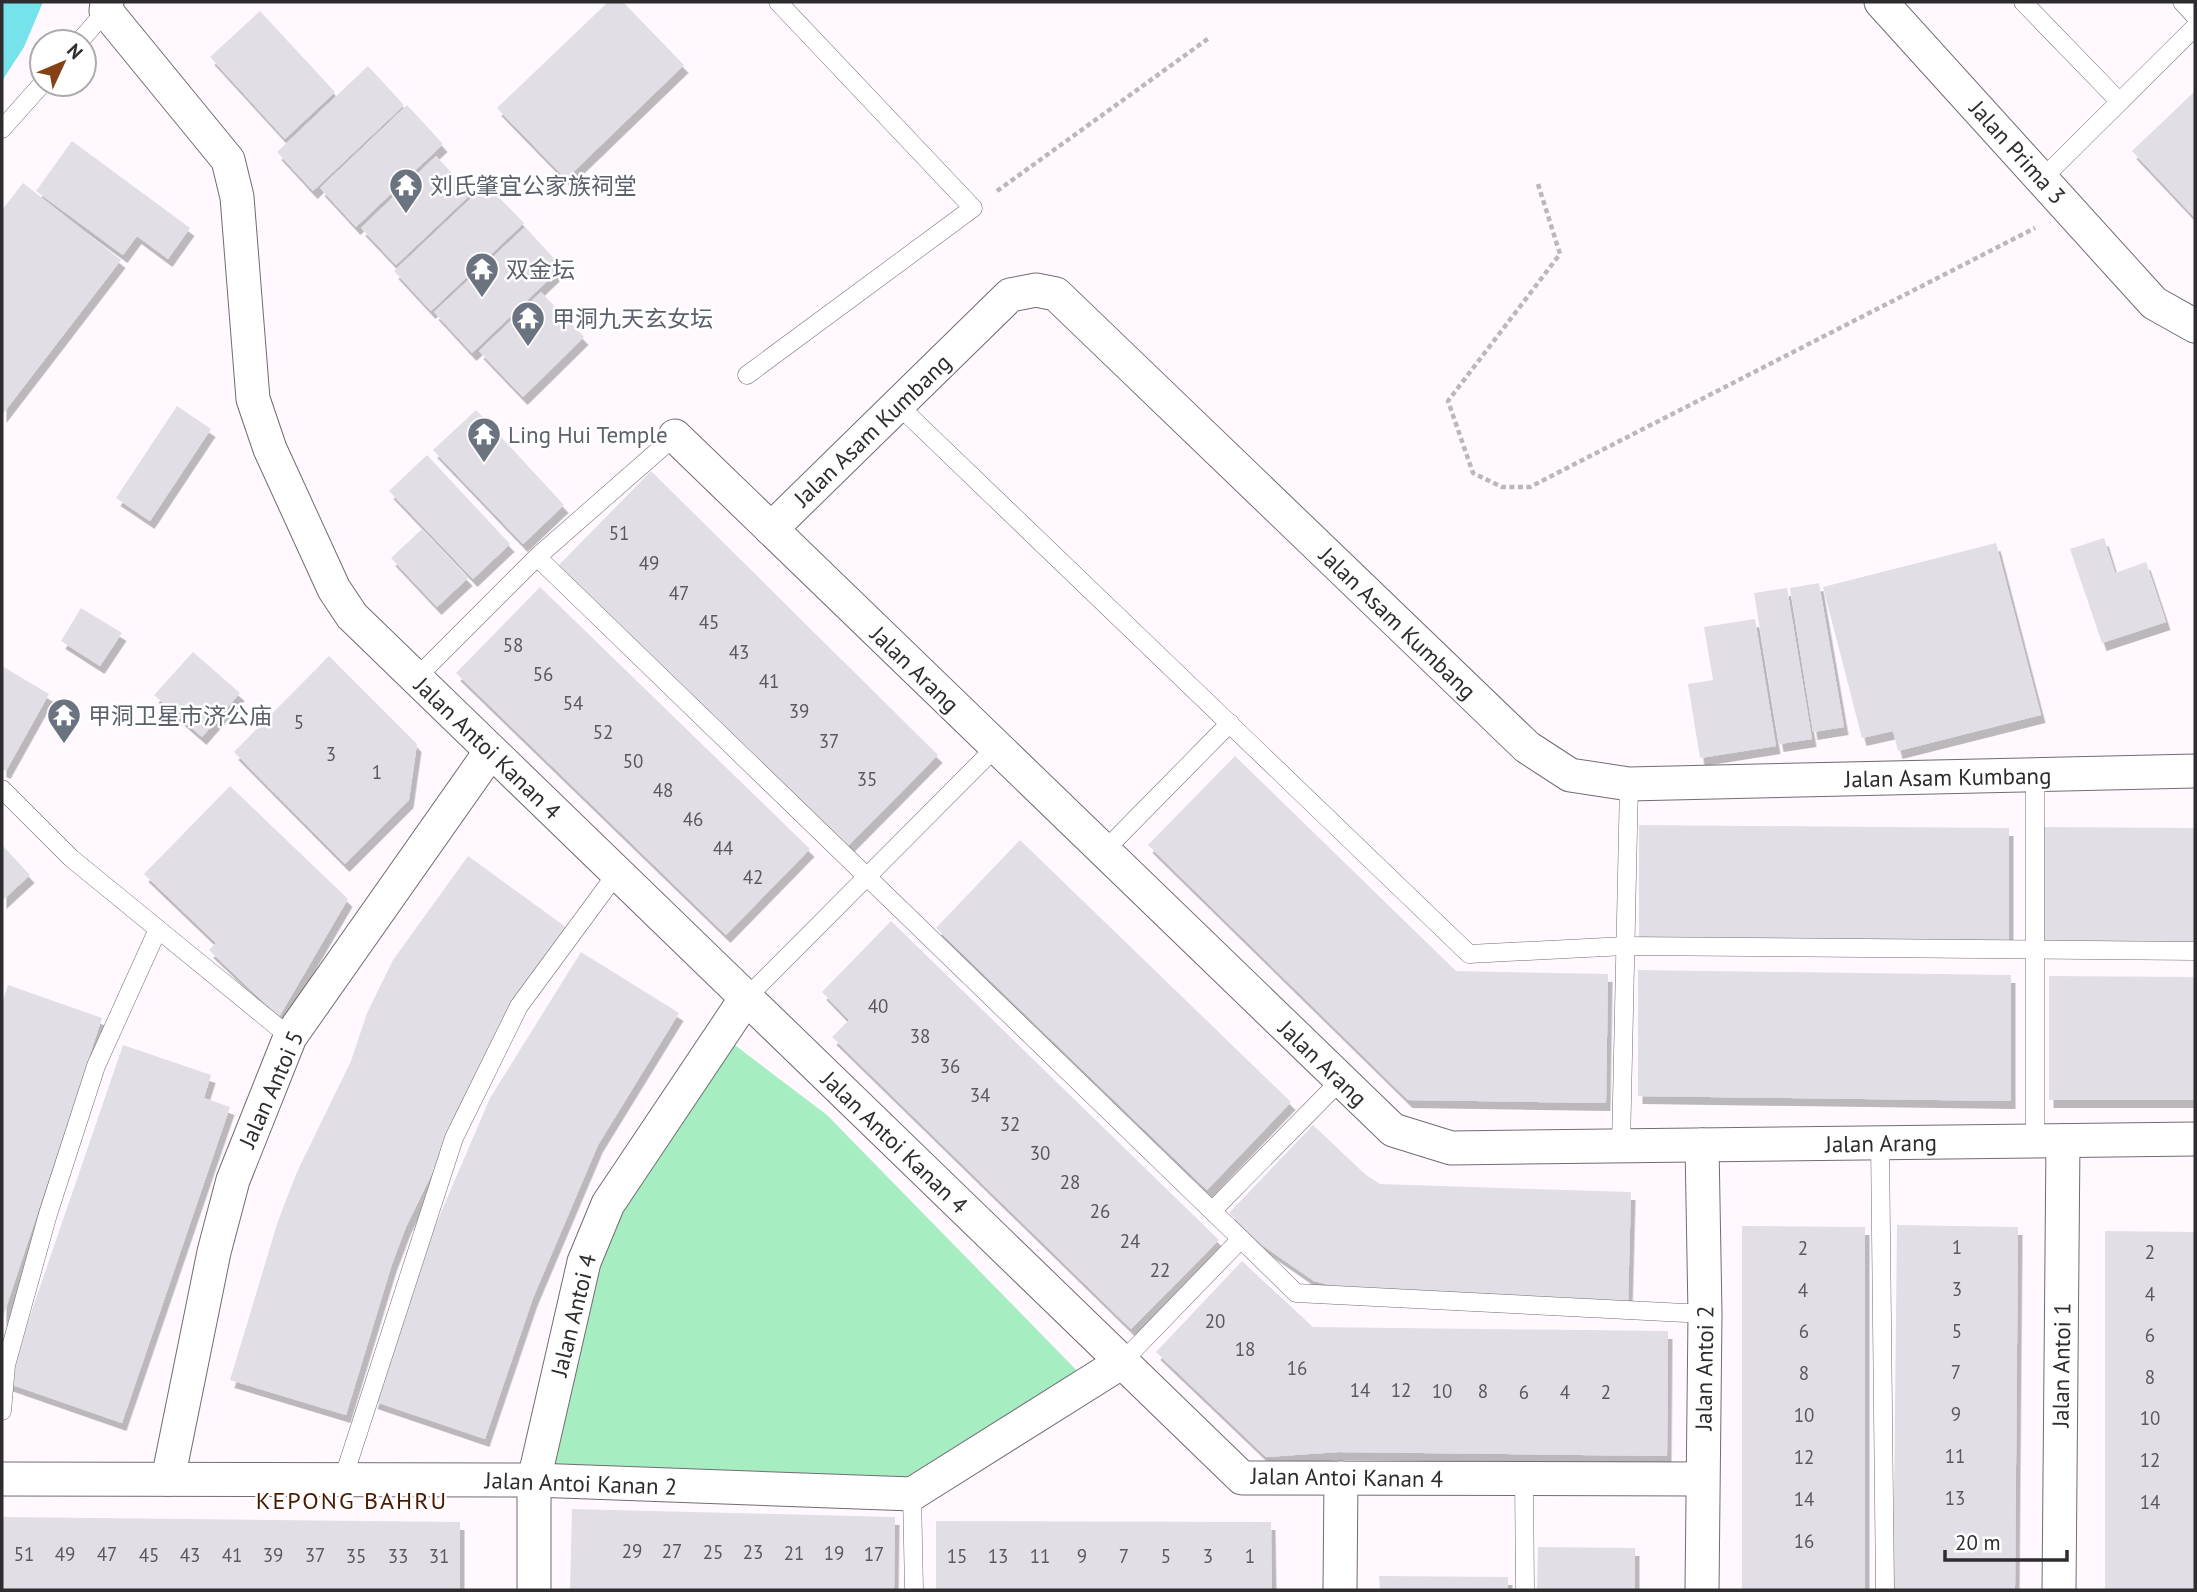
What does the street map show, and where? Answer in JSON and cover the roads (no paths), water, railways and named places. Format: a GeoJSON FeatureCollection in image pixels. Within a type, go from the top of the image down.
{"type":"FeatureCollection","features":[{"type":"Feature","properties":{"kind":"street","name":"Jalan Prima 3"},"geometry":{"type":"LineString","coordinates":[[1881,2],[2154,303],[2195,326]]}},
{"type":"Feature","properties":{"kind":"street","name":"Jalan Antoi Kanan 4"},"geometry":{"type":"LineString","coordinates":[[107,6],[228,160],[237,197],[253,400],[270,449],[334,589],[352,616],[1242,1478],[1702,1479]]}},
{"type":"Feature","properties":{"kind":"street","name":"Jalan Asam Kumbang"},"geometry":{"type":"LineString","coordinates":[[771,529],[1010,295],[1036,290],[1056,294],[1527,747],[1570,775],[1629,784],[2195,771]]}},
{"type":"Feature","properties":{"kind":"street","name":"Jalan Arang"},"geometry":{"type":"LineString","coordinates":[[675,436],[1393,1130],[1451,1148],[2195,1139]]}},
{"type":"Feature","properties":{"kind":"street","name":"Jalan Antoi 5"},"geometry":{"type":"LineString","coordinates":[[168,1479],[214,1252],[233,1180],[290,1037],[491,751]]}},
{"type":"Feature","properties":{"kind":"street","name":"Jalan Antoi 4"},"geometry":{"type":"LineString","coordinates":[[534,1590],[534,1480],[584,1262],[608,1204],[746,998]]}},
{"type":"Feature","properties":{"kind":"street","name":"Jalan Antoi 1"},"geometry":{"type":"LineString","coordinates":[[2049,1141],[2059,1590]]}},
{"type":"Feature","properties":{"kind":"street","name":"Jalan Antoi 2"},"geometry":{"type":"LineString","coordinates":[[1702,1145],[1705,1314],[1703,1590]]}},
{"type":"Feature","properties":{"kind":"street"},"geometry":{"type":"LineString","coordinates":[[912,1494],[1122,1362]]}},
{"type":"Feature","properties":{"kind":"street"},"geometry":{"type":"LineString","coordinates":[[1340,1590],[1341,1478]]}},
{"type":"Feature","properties":{"kind":"street","name":"Jalan Antoi Kanan 2"},"geometry":{"type":"LineString","coordinates":[[2,1479],[534,1480],[912,1494]]}},
{"type":"Feature","properties":{"kind":"lane"},"geometry":{"type":"LineString","coordinates":[[747,375],[973,208],[778,2]]}},
{"type":"Feature","properties":{"kind":"lane"},"geometry":{"type":"LineString","coordinates":[[2023,2],[2119,101]]}},
{"type":"Feature","properties":{"kind":"lane"},"geometry":{"type":"LineString","coordinates":[[2182,2],[2195,16]]}},
{"type":"Feature","properties":{"kind":"lane"},"geometry":{"type":"LineString","coordinates":[[90,28],[107,6]]}},
{"type":"Feature","properties":{"kind":"lane"},"geometry":{"type":"LineString","coordinates":[[2042,179],[2195,27]]}},
{"type":"Feature","properties":{"kind":"lane"},"geometry":{"type":"LineString","coordinates":[[2,129],[29,98]]}},
{"type":"Feature","properties":{"kind":"lane"},"geometry":{"type":"LineString","coordinates":[[898,405],[1469,954],[1625,946],[2033,952],[2195,951]]}},
{"type":"Feature","properties":{"kind":"lane"},"geometry":{"type":"LineString","coordinates":[[416,678],[537,557],[675,436]]}},
{"type":"Feature","properties":{"kind":"lane"},"geometry":{"type":"LineString","coordinates":[[537,557],[1296,1293],[1705,1314]]}},
{"type":"Feature","properties":{"kind":"lane"},"geometry":{"type":"LineString","coordinates":[[1104,851],[1230,723]]}},
{"type":"Feature","properties":{"kind":"lane"},"geometry":{"type":"LineString","coordinates":[[746,998],[996,747]]}},
{"type":"Feature","properties":{"kind":"lane"},"geometry":{"type":"LineString","coordinates":[[2035,775],[2033,952],[2049,1141]]}},
{"type":"Feature","properties":{"kind":"lane"},"geometry":{"type":"LineString","coordinates":[[1621,1146],[1629,784]]}},
{"type":"Feature","properties":{"kind":"lane"},"geometry":{"type":"LineString","coordinates":[[2,789],[72,858],[290,1037]]}},
{"type":"Feature","properties":{"kind":"lane"},"geometry":{"type":"LineString","coordinates":[[343,1479],[454,1138],[519,1006],[617,873]]}},
{"type":"Feature","properties":{"kind":"lane"},"geometry":{"type":"LineString","coordinates":[[2,1411],[6,1365],[48,1214],[96,1066],[158,929]]}},
{"type":"Feature","properties":{"kind":"lane"},"geometry":{"type":"LineString","coordinates":[[1212,1210],[1341,1080]]}},
{"type":"Feature","properties":{"kind":"lane"},"geometry":{"type":"LineString","coordinates":[[1880,1143],[1885,1590]]}},
{"type":"Feature","properties":{"kind":"lane"},"geometry":{"type":"LineString","coordinates":[[1122,1362],[1241,1239]]}},
{"type":"Feature","properties":{"kind":"lane"},"geometry":{"type":"LineString","coordinates":[[1524,1479],[1525,1590]]}},
{"type":"Feature","properties":{"kind":"lane"},"geometry":{"type":"LineString","coordinates":[[912,1494],[914,1590]]}},
{"type":"Feature","properties":{"kind":"water"},"geometry":{"type":"Polygon","coordinates":[[[2,2],[43,2],[32,28],[28,28],[24,47],[2,81],[2,2]]]}},
{"type":"Feature","properties":{"kind":"place","name":"刘氏肇宜公家族祠堂"},"geometry":{"type":"Point","coordinates":[406,215]}},
{"type":"Feature","properties":{"kind":"place","name":"双金坛"},"geometry":{"type":"Point","coordinates":[482,299]}},
{"type":"Feature","properties":{"kind":"place","name":"甲洞九天玄女坛"},"geometry":{"type":"Point","coordinates":[528,348]}},
{"type":"Feature","properties":{"kind":"place","name":"Ling Hui Temple"},"geometry":{"type":"Point","coordinates":[484,464]}},
{"type":"Feature","properties":{"kind":"place","name":"甲洞卫星市济公庙"},"geometry":{"type":"Point","coordinates":[64,745]}},
{"type":"Feature","properties":{"kind":"district","name":"KEPONG BAHRU"},"geometry":{"type":"Point","coordinates":[352,1500]}}]}
